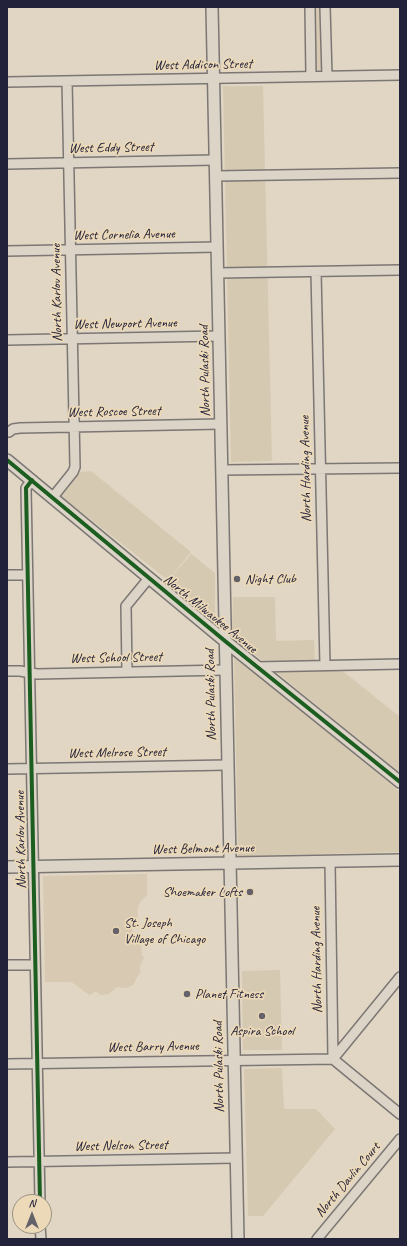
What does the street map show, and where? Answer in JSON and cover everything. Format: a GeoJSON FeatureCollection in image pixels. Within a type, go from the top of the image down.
{"type":"FeatureCollection","features":[{"type":"Feature","properties":{"kind":"main road","name":"North Pulaski Road"},"geometry":{"type":"LineString","coordinates":[[212,7],[238,1239]]}},
{"type":"Feature","properties":{"kind":"main road","name":"North Milwaukee Avenue"},"geometry":{"type":"LineString","coordinates":[[7,460],[257,667],[399,780]]}},
{"type":"Feature","properties":{"kind":"main road","name":"West Belmont Avenue"},"geometry":{"type":"LineString","coordinates":[[7,867],[400,860]]}},
{"type":"Feature","properties":{"kind":"street"},"geometry":{"type":"LineString","coordinates":[[310,7],[311,76]]}},
{"type":"Feature","properties":{"kind":"street"},"geometry":{"type":"LineString","coordinates":[[326,7],[327,76]]}},
{"type":"Feature","properties":{"kind":"street","name":"West Addison Street"},"geometry":{"type":"LineString","coordinates":[[7,82],[400,75]]}},
{"type":"Feature","properties":{"kind":"street","name":"North Karlov Avenue"},"geometry":{"type":"LineString","coordinates":[[53,497],[73,472],[75,467],[69,249],[67,81]]}},
{"type":"Feature","properties":{"kind":"street","name":"West Eddy Street"},"geometry":{"type":"LineString","coordinates":[[7,164],[215,160]]}},
{"type":"Feature","properties":{"kind":"street"},"geometry":{"type":"LineString","coordinates":[[216,176],[400,173]]}},
{"type":"Feature","properties":{"kind":"street","name":"West Cornelia Avenue"},"geometry":{"type":"LineString","coordinates":[[7,251],[217,247]]}},
{"type":"Feature","properties":{"kind":"street"},"geometry":{"type":"LineString","coordinates":[[218,273],[400,270]]}},
{"type":"Feature","properties":{"kind":"street","name":"North Harding Avenue"},"geometry":{"type":"LineString","coordinates":[[316,272],[325,665]]}},
{"type":"Feature","properties":{"kind":"street","name":"West Newport Avenue"},"geometry":{"type":"LineString","coordinates":[[7,340],[219,336]]}},
{"type":"Feature","properties":{"kind":"street","name":"West Roscoe Street"},"geometry":{"type":"LineString","coordinates":[[9,432],[13,429],[20,428],[221,424]]}},
{"type":"Feature","properties":{"kind":"street"},"geometry":{"type":"LineString","coordinates":[[222,470],[400,468]]}},
{"type":"Feature","properties":{"kind":"street","name":"North Karlov Avenue"},"geometry":{"type":"LineString","coordinates":[[32,480],[26,488],[34,965],[40,1194]]}},
{"type":"Feature","properties":{"kind":"street"},"geometry":{"type":"LineString","coordinates":[[7,575],[27,575]]}},
{"type":"Feature","properties":{"kind":"street"},"geometry":{"type":"LineString","coordinates":[[127,672],[126,606],[149,578]]}},
{"type":"Feature","properties":{"kind":"street"},"geometry":{"type":"LineString","coordinates":[[257,667],[400,664]]}},
{"type":"Feature","properties":{"kind":"street","name":"West School Street"},"geometry":{"type":"LineString","coordinates":[[7,671],[20,671],[37,674],[226,670]]}},
{"type":"Feature","properties":{"kind":"street","name":"West Melrose Street"},"geometry":{"type":"LineString","coordinates":[[7,769],[228,765]]}},
{"type":"Feature","properties":{"kind":"street","name":"North Harding Avenue"},"geometry":{"type":"LineString","coordinates":[[330,862],[333,1059]]}},
{"type":"Feature","properties":{"kind":"street"},"geometry":{"type":"LineString","coordinates":[[7,966],[34,965]]}},
{"type":"Feature","properties":{"kind":"street"},"geometry":{"type":"LineString","coordinates":[[400,977],[333,1059],[400,1114]]}},
{"type":"Feature","properties":{"kind":"street","name":"West Barry Avenue"},"geometry":{"type":"LineString","coordinates":[[7,1064],[333,1059]]}},
{"type":"Feature","properties":{"kind":"street","name":"North Davlin Court"},"geometry":{"type":"LineString","coordinates":[[317,1239],[400,1139]]}},
{"type":"Feature","properties":{"kind":"street","name":"West Nelson Street"},"geometry":{"type":"LineString","coordinates":[[7,1162],[236,1158]]}},
{"type":"Feature","properties":{"kind":"shaded area"},"geometry":{"type":"Polygon","coordinates":[[[313,7],[323,7],[323,69],[321,70],[318,70],[314,66],[313,7]]]}},
{"type":"Feature","properties":{"kind":"shaded area"},"geometry":{"type":"Polygon","coordinates":[[[223,86],[263,86],[272,461],[231,462],[223,86]]]}},
{"type":"Feature","properties":{"kind":"shaded area"},"geometry":{"type":"Polygon","coordinates":[[[91,471],[191,552],[168,580],[61,496],[80,472],[91,471]]]}},
{"type":"Feature","properties":{"kind":"shaded area"},"geometry":{"type":"Polygon","coordinates":[[[191,554],[215,573],[215,619],[169,580],[191,554]]]}},
{"type":"Feature","properties":{"kind":"shaded area"},"geometry":{"type":"Polygon","coordinates":[[[233,597],[275,597],[276,641],[314,640],[315,665],[334,664],[400,717],[400,773],[232,636],[233,597]]]}},
{"type":"Feature","properties":{"kind":"shaded area"},"geometry":{"type":"Polygon","coordinates":[[[234,655],[400,792],[400,852],[238,856],[234,655]]]}},
{"type":"Feature","properties":{"kind":"shaded area"},"geometry":{"type":"Polygon","coordinates":[[[147,874],[147,895],[140,902],[138,907],[137,925],[133,926],[132,929],[133,934],[141,946],[142,956],[144,957],[139,969],[141,970],[133,985],[127,988],[117,987],[109,994],[101,995],[95,991],[89,995],[73,983],[45,982],[43,876],[147,874]]]}},
{"type":"Feature","properties":{"kind":"shaded area","name":"Aspira School"},"geometry":{"type":"Polygon","coordinates":[[[280,970],[282,1050],[243,1050],[242,971],[280,970]]]}},
{"type":"Feature","properties":{"kind":"shaded area"},"geometry":{"type":"Polygon","coordinates":[[[282,1068],[284,1109],[316,1109],[335,1129],[263,1216],[248,1216],[244,1069],[282,1068]]]}},
{"type":"Feature","properties":{"kind":"cycle path"},"geometry":{"type":"LineString","coordinates":[[7,460],[225,641],[400,782]]}},
{"type":"Feature","properties":{"kind":"cycle path"},"geometry":{"type":"LineString","coordinates":[[32,480],[26,488],[40,1194]]}},
{"type":"Feature","properties":{"kind":"place","name":"Night Club"},"geometry":{"type":"Point","coordinates":[237,579]}},
{"type":"Feature","properties":{"kind":"place","name":"Shoemaker Lofts"},"geometry":{"type":"Point","coordinates":[250,892]}},
{"type":"Feature","properties":{"kind":"place","name":"St. Joseph Village of Chicago"},"geometry":{"type":"Point","coordinates":[116,931]}},
{"type":"Feature","properties":{"kind":"place","name":"Planet Fitness"},"geometry":{"type":"Point","coordinates":[187,994]}},
{"type":"Feature","properties":{"kind":"place","name":"Aspira School"},"geometry":{"type":"Point","coordinates":[262,1016]}}]}
